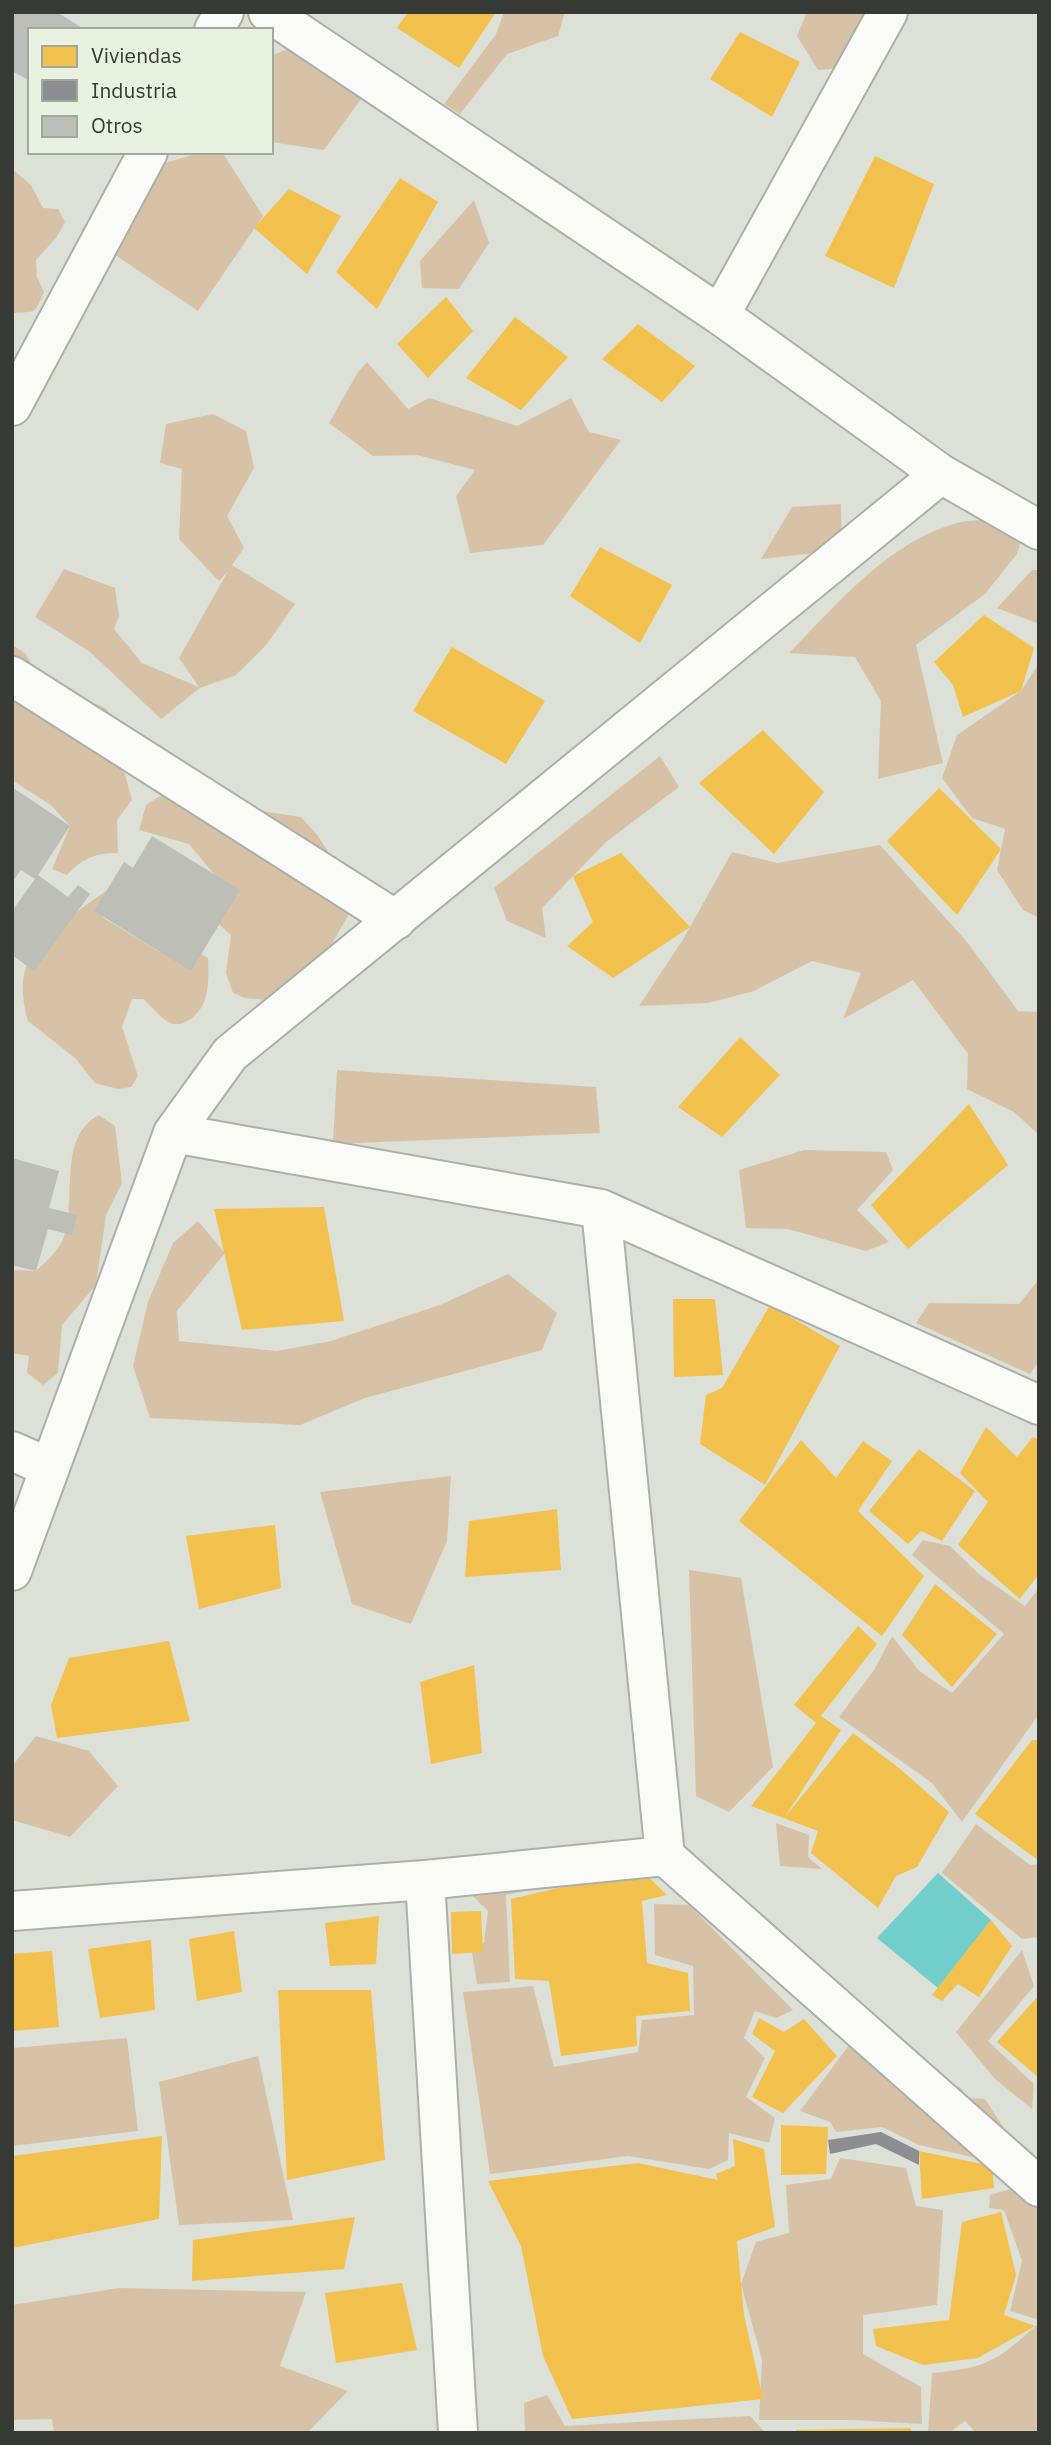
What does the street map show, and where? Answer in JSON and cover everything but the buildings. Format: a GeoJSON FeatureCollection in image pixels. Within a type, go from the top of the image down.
{"type":"FeatureCollection","features":[{"type":"Feature","properties":{"kind":"street"},"geometry":{"type":"LineString","coordinates":[[215,28],[224,12]]}},
{"type":"Feature","properties":{"kind":"street"},"geometry":{"type":"LineString","coordinates":[[268,12],[720,315],[941,474],[1039,530]]}},
{"type":"Feature","properties":{"kind":"street"},"geometry":{"type":"LineString","coordinates":[[720,315],[888,12]]}},
{"type":"Feature","properties":{"kind":"street"},"geometry":{"type":"LineString","coordinates":[[12,406],[148,154]]}},
{"type":"Feature","properties":{"kind":"street"},"geometry":{"type":"LineString","coordinates":[[12,1571],[173,1133],[230,1055],[941,474]]}},
{"type":"Feature","properties":{"kind":"street"},"geometry":{"type":"LineString","coordinates":[[12,676],[396,920]]}},
{"type":"Feature","properties":{"kind":"street"},"geometry":{"type":"LineString","coordinates":[[173,1133],[601,1209],[1039,1405]]}},
{"type":"Feature","properties":{"kind":"street"},"geometry":{"type":"LineString","coordinates":[[601,1209],[665,1856],[1039,2187]]}},
{"type":"Feature","properties":{"kind":"street"},"geometry":{"type":"LineString","coordinates":[[12,1451],[50,1468]]}},
{"type":"Feature","properties":{"kind":"street"},"geometry":{"type":"LineString","coordinates":[[12,1911],[425,1880],[665,1856]]}},
{"type":"Feature","properties":{"kind":"street"},"geometry":{"type":"LineString","coordinates":[[425,1880],[458,2433]]}},
{"type":"Feature","properties":{"kind":"shaded area"},"geometry":{"type":"Polygon","coordinates":[[[504,12],[565,12],[558,36],[507,54],[460,114],[444,104],[496,34],[504,12]]]}},
{"type":"Feature","properties":{"kind":"shaded area"},"geometry":{"type":"Polygon","coordinates":[[[807,12],[870,12],[849,67],[818,70],[797,36],[807,12]]]}},
{"type":"Feature","properties":{"kind":"shaded area"},"geometry":{"type":"Polygon","coordinates":[[[304,42],[366,92],[324,150],[273,142],[273,55],[304,42]]]}},
{"type":"Feature","properties":{"kind":"shaded area"},"geometry":{"type":"Polygon","coordinates":[[[196,154],[223,154],[263,216],[198,311],[102,246],[121,176],[196,154]]]}},
{"type":"Feature","properties":{"kind":"shaded area"},"geometry":{"type":"Polygon","coordinates":[[[12,169],[31,185],[43,208],[58,209],[65,222],[56,238],[36,260],[37,277],[44,292],[36,309],[30,312],[12,313],[12,169]]]}},
{"type":"Feature","properties":{"kind":"shaded area"},"geometry":{"type":"Polygon","coordinates":[[[474,200],[489,243],[459,289],[422,288],[420,261],[474,200]]]}},
{"type":"Feature","properties":{"kind":"shaded area"},"geometry":{"type":"Polygon","coordinates":[[[367,362],[408,409],[429,398],[517,426],[571,398],[589,432],[621,440],[543,545],[470,553],[456,496],[475,470],[417,455],[373,456],[329,423],[358,372],[367,362]]]}},
{"type":"Feature","properties":{"kind":"shaded area"},"geometry":{"type":"Polygon","coordinates":[[[213,414],[246,431],[254,468],[227,516],[244,548],[232,565],[295,604],[267,644],[236,675],[200,688],[161,719],[90,652],[35,617],[64,569],[115,588],[119,616],[114,629],[142,663],[199,687],[179,658],[228,571],[219,581],[179,539],[182,469],[160,463],[166,424],[213,414]]]}},
{"type":"Feature","properties":{"kind":"shaded area"},"geometry":{"type":"Polygon","coordinates":[[[841,504],[842,550],[761,559],[792,507],[841,504]]]}},
{"type":"Feature","properties":{"kind":"shaded area"},"geometry":{"type":"Polygon","coordinates":[[[965,521],[1027,521],[1017,554],[985,594],[916,645],[943,763],[878,779],[881,701],[855,657],[789,653],[845,595],[908,544],[932,532],[965,521]]]}},
{"type":"Feature","properties":{"kind":"shaded area"},"geometry":{"type":"Polygon","coordinates":[[[1032,570],[1039,570],[1039,624],[997,608],[1032,570]]]}},
{"type":"Feature","properties":{"kind":"shaded area"},"geometry":{"type":"Polygon","coordinates":[[[12,645],[26,654],[48,697],[81,709],[96,704],[107,709],[132,800],[117,820],[118,853],[90,858],[67,875],[52,869],[70,826],[52,806],[12,780],[12,645]]]}},
{"type":"Feature","properties":{"kind":"shaded area"},"geometry":{"type":"Polygon","coordinates":[[[1039,663],[1039,918],[1023,910],[997,870],[1005,829],[972,818],[942,778],[957,735],[1021,691],[1039,663]]]}},
{"type":"Feature","properties":{"kind":"shaded area"},"geometry":{"type":"Polygon","coordinates":[[[660,756],[679,787],[606,842],[542,908],[546,938],[507,921],[494,888],[660,756]]]}},
{"type":"Feature","properties":{"kind":"shaded area"},"geometry":{"type":"Polygon","coordinates":[[[180,783],[268,812],[301,817],[318,836],[358,898],[325,956],[267,1000],[245,998],[233,993],[226,973],[231,935],[219,924],[209,882],[213,873],[189,844],[139,830],[146,805],[180,783]]]}},
{"type":"Feature","properties":{"kind":"shaded area"},"geometry":{"type":"Polygon","coordinates":[[[880,845],[968,943],[1018,1011],[1039,1012],[1039,1135],[1014,1112],[967,1089],[968,1054],[913,980],[843,1019],[861,973],[812,961],[754,991],[708,1003],[639,1006],[682,941],[732,852],[777,863],[880,845]]]}},
{"type":"Feature","properties":{"kind":"shaded area"},"geometry":{"type":"Polygon","coordinates":[[[106,891],[102,917],[160,952],[191,947],[208,958],[208,986],[204,1003],[193,1017],[185,1022],[170,1023],[143,999],[132,999],[122,1027],[138,1076],[131,1087],[118,1089],[95,1083],[75,1058],[28,1021],[23,994],[26,967],[39,946],[61,925],[106,891]]]}},
{"type":"Feature","properties":{"kind":"shaded area"},"geometry":{"type":"Polygon","coordinates":[[[337,1070],[596,1087],[600,1133],[333,1144],[337,1070]]]}},
{"type":"Feature","properties":{"kind":"shaded area"},"geometry":{"type":"Polygon","coordinates":[[[99,1115],[115,1126],[122,1183],[106,1215],[96,1285],[62,1325],[58,1373],[43,1385],[27,1373],[29,1356],[12,1353],[12,1270],[36,1271],[62,1242],[68,1221],[73,1153],[86,1125],[99,1115]]]}},
{"type":"Feature","properties":{"kind":"shaded area"},"geometry":{"type":"Polygon","coordinates":[[[804,1150],[886,1152],[893,1170],[857,1210],[889,1242],[866,1251],[788,1229],[746,1228],[739,1170],[804,1150]]]}},
{"type":"Feature","properties":{"kind":"shaded area"},"geometry":{"type":"Polygon","coordinates":[[[198,1221],[225,1253],[177,1311],[179,1341],[277,1351],[331,1341],[440,1305],[508,1274],[557,1313],[542,1350],[365,1398],[300,1425],[150,1418],[133,1366],[148,1302],[173,1243],[198,1221]]]}},
{"type":"Feature","properties":{"kind":"shaded area"},"geometry":{"type":"Polygon","coordinates":[[[1039,1279],[1039,1361],[1030,1374],[916,1323],[929,1303],[1019,1304],[1039,1279]]]}},
{"type":"Feature","properties":{"kind":"shaded area"},"geometry":{"type":"Polygon","coordinates":[[[451,1476],[447,1541],[411,1624],[352,1604],[320,1492],[451,1476]]]}},
{"type":"Feature","properties":{"kind":"shaded area"},"geometry":{"type":"Polygon","coordinates":[[[923,1540],[950,1546],[979,1574],[1025,1606],[1039,1588],[1039,1714],[962,1822],[932,1783],[839,1717],[874,1670],[892,1636],[919,1671],[952,1693],[1004,1634],[912,1555],[923,1540]]]}},
{"type":"Feature","properties":{"kind":"shaded area"},"geometry":{"type":"Polygon","coordinates":[[[689,1570],[741,1578],[773,1767],[729,1812],[696,1796],[689,1570]]]}},
{"type":"Feature","properties":{"kind":"shaded area"},"geometry":{"type":"Polygon","coordinates":[[[36,1736],[89,1751],[118,1786],[70,1837],[12,1820],[13,1765],[36,1736]]]}},
{"type":"Feature","properties":{"kind":"shaded area"},"geometry":{"type":"Polygon","coordinates":[[[776,1823],[809,1835],[808,1857],[822,1869],[780,1866],[776,1823]]]}},
{"type":"Feature","properties":{"kind":"shaded area"},"geometry":{"type":"Polygon","coordinates":[[[976,1824],[1030,1865],[1039,1864],[1039,1937],[1022,1939],[942,1873],[976,1824]]]}},
{"type":"Feature","properties":{"kind":"shaded area"},"geometry":{"type":"Polygon","coordinates":[[[552,1885],[506,1895],[510,1982],[477,1984],[471,1946],[484,1943],[488,1911],[465,1889],[552,1885]]]}},
{"type":"Feature","properties":{"kind":"shaded area"},"geometry":{"type":"Polygon","coordinates":[[[654,1904],[689,1905],[793,2010],[776,2018],[755,2011],[744,2038],[765,2058],[746,2097],[775,2118],[769,2143],[729,2133],[728,2160],[709,2169],[628,2156],[490,2174],[463,1992],[533,1986],[554,2067],[638,2052],[642,2020],[694,2015],[693,1966],[655,1955],[654,1904]]]}},
{"type":"Feature","properties":{"kind":"shaded area"},"geometry":{"type":"Polygon","coordinates":[[[1022,1950],[1034,1986],[988,2041],[1034,2084],[1032,2109],[995,2079],[956,2032],[1022,1950]]]}},
{"type":"Feature","properties":{"kind":"shaded area"},"geometry":{"type":"Polygon","coordinates":[[[858,2033],[930,2084],[960,2087],[968,2098],[985,2099],[1003,2127],[985,2160],[919,2145],[882,2127],[836,2132],[830,2122],[800,2111],[858,2033]]]}},
{"type":"Feature","properties":{"kind":"shaded area"},"geometry":{"type":"Polygon","coordinates":[[[127,2038],[138,2131],[12,2146],[12,2048],[127,2038]]]}},
{"type":"Feature","properties":{"kind":"shaded area"},"geometry":{"type":"Polygon","coordinates":[[[258,2056],[293,2220],[179,2225],[159,2082],[258,2056]]]}},
{"type":"Feature","properties":{"kind":"shaded area"},"geometry":{"type":"Polygon","coordinates":[[[840,2158],[906,2168],[916,2206],[943,2210],[937,2305],[863,2315],[863,2354],[921,2387],[922,2424],[853,2420],[759,2420],[762,2360],[741,2284],[756,2242],[789,2233],[786,2185],[831,2179],[840,2158]]]}},
{"type":"Feature","properties":{"kind":"shaded area"},"geometry":{"type":"Polygon","coordinates":[[[1039,2180],[1039,2320],[1010,2311],[1022,2261],[1004,2210],[989,2208],[990,2195],[1039,2180]]]}},
{"type":"Feature","properties":{"kind":"shaded area"},"geometry":{"type":"Polygon","coordinates":[[[119,2288],[306,2292],[280,2366],[348,2391],[307,2433],[54,2433],[52,2419],[12,2420],[12,2305],[119,2288]]]}},
{"type":"Feature","properties":{"kind":"shaded area"},"geometry":{"type":"Polygon","coordinates":[[[1039,2323],[1039,2433],[976,2433],[965,2421],[949,2433],[928,2433],[932,2373],[967,2368],[992,2360],[1039,2323]]]}},
{"type":"Feature","properties":{"kind":"shaded area"},"geometry":{"type":"Polygon","coordinates":[[[547,2395],[565,2426],[750,2416],[766,2433],[525,2433],[524,2403],[547,2395]]]}},
{"type":"Feature","properties":{"kind":"water"},"geometry":{"type":"Polygon","coordinates":[[[938,1873],[991,1920],[938,1988],[877,1938],[938,1873]]]}}]}
